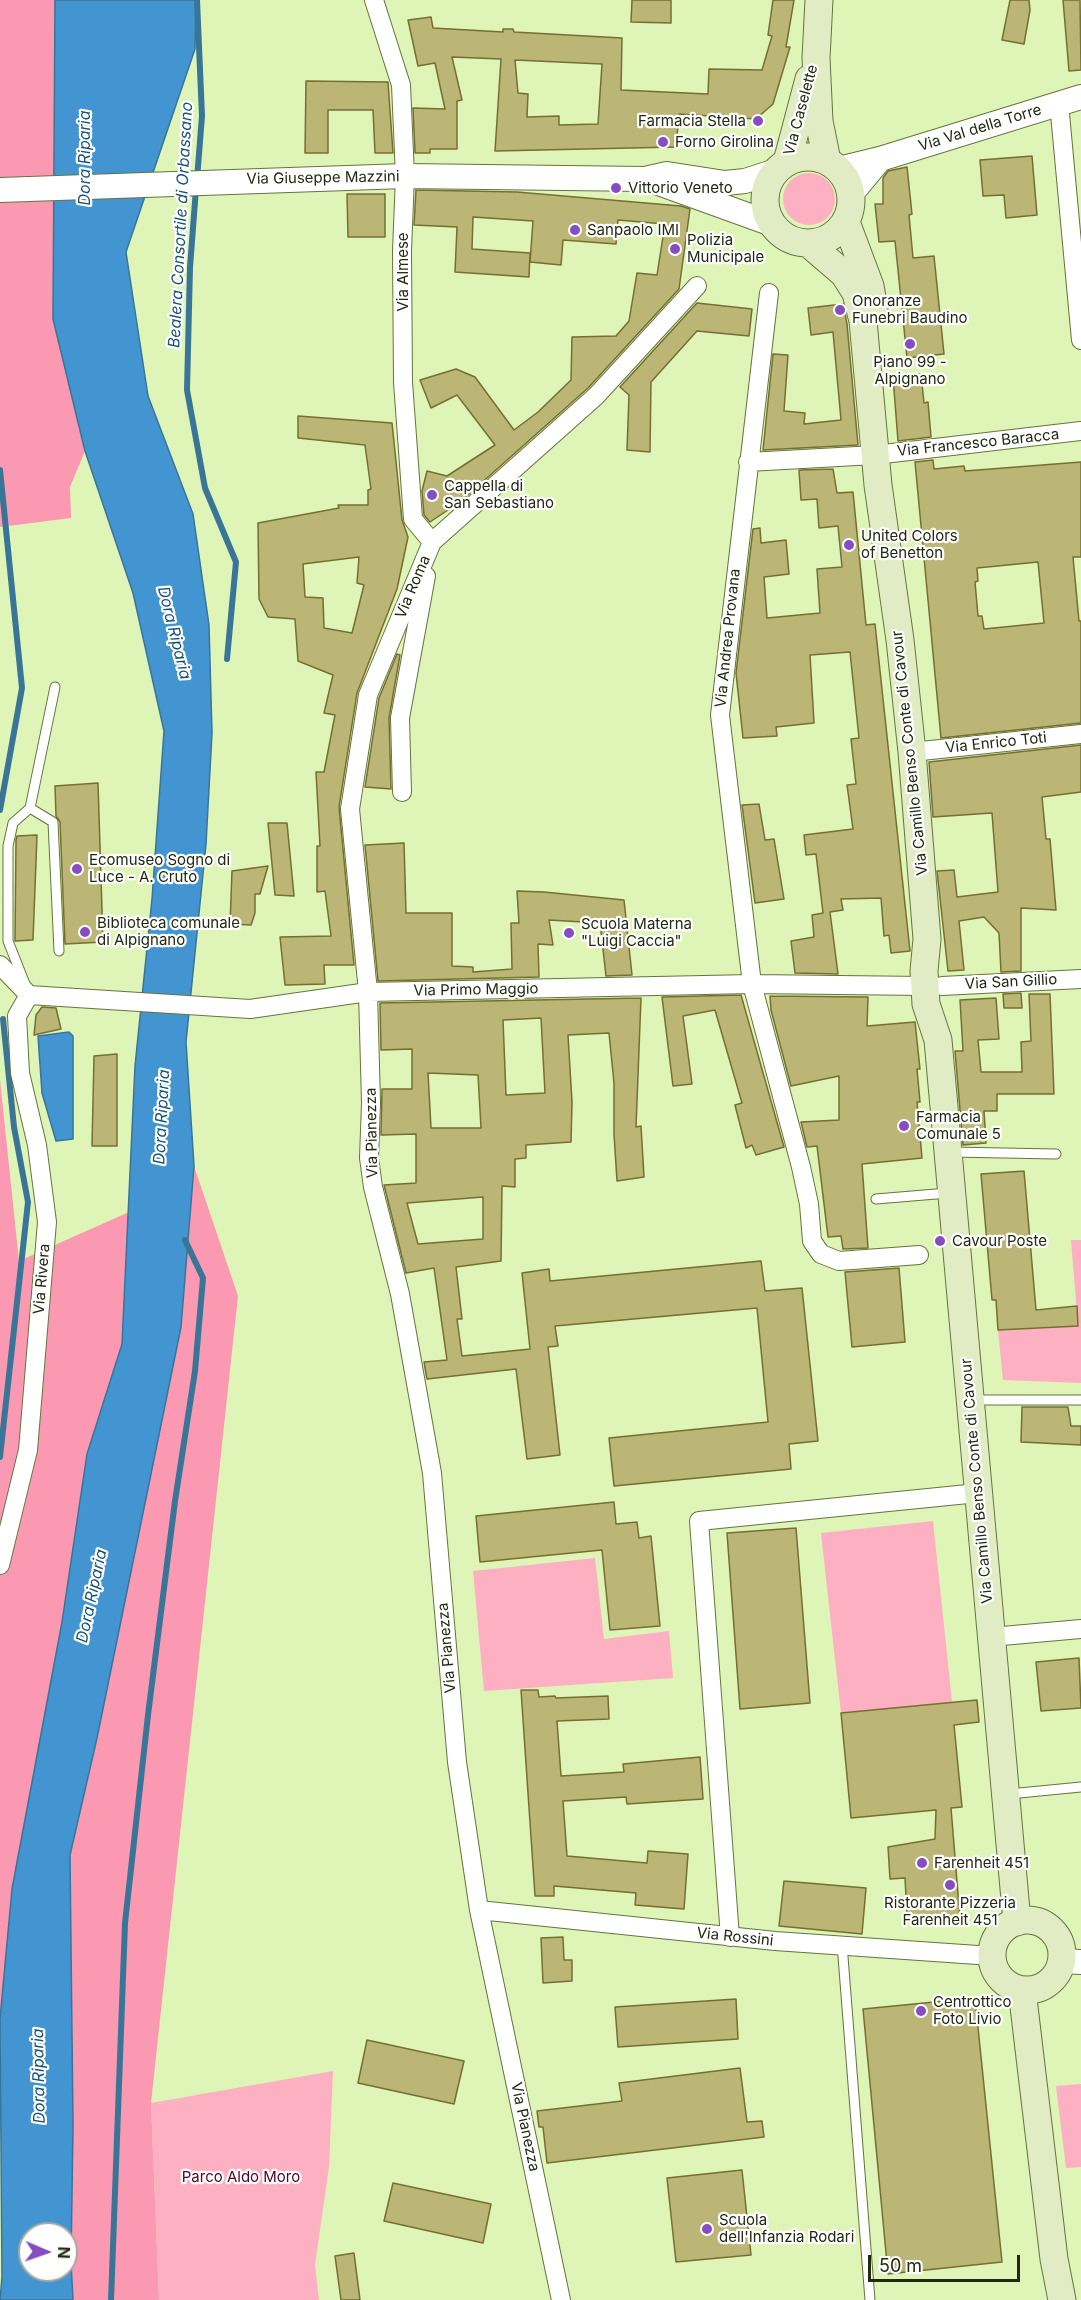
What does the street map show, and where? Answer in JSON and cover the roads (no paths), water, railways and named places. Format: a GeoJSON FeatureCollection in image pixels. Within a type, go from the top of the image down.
{"type":"FeatureCollection","features":[{"type":"Feature","properties":{"kind":"main road","name":"Via Caselette"},"geometry":{"type":"LineString","coordinates":[[819,0],[816,57],[819,121],[833,165]]}},
{"type":"Feature","properties":{"kind":"main road","name":"Via Caselette"},"geometry":{"type":"LineString","coordinates":[[782,166],[816,57]]}},
{"type":"Feature","properties":{"kind":"main road"},"geometry":{"type":"LineString","coordinates":[[800,157],[814,157],[833,165],[847,180],[851,194],[851,208],[846,222],[836,234],[809,244],[797,242],[782,234],[772,224],[766,210],[765,196],[769,183],[782,166],[800,157]]}},
{"type":"Feature","properties":{"kind":"main road","name":"Via Camillo Benso Conte di Cavour"},"geometry":{"type":"LineString","coordinates":[[846,222],[870,286],[879,349],[881,454]]}},
{"type":"Feature","properties":{"kind":"main road","name":"Via Camillo Benso Conte di Cavour"},"geometry":{"type":"LineString","coordinates":[[809,244],[844,274],[856,292],[863,321],[881,454],[890,567],[912,752],[927,939],[940,970],[933,986],[943,1003],[938,1040],[1017,1922]]}},
{"type":"Feature","properties":{"kind":"main road"},"geometry":{"type":"LineString","coordinates":[[1028,1920],[1050,1929],[1058,1938],[1071,1962],[1052,1980],[1033,1990],[1022,1990],[1004,1982],[993,1965],[993,1944],[1006,1926],[1017,1922],[1028,1920]]}},
{"type":"Feature","properties":{"kind":"main road"},"geometry":{"type":"LineString","coordinates":[[1022,1990],[1054,2259],[1062,2300]]}},
{"type":"Feature","properties":{"kind":"main road"},"geometry":{"type":"LineString","coordinates":[[1054,2259],[1055,2300]]}},
{"type":"Feature","properties":{"kind":"street","name":"Via Almese"},"geometry":{"type":"LineString","coordinates":[[374,0],[401,85],[405,176],[403,382],[412,519],[432,542]]}},
{"type":"Feature","properties":{"kind":"street","name":"Via Val della Torre"},"geometry":{"type":"LineString","coordinates":[[833,165],[880,159],[1070,100]]}},
{"type":"Feature","properties":{"kind":"street"},"geometry":{"type":"LineString","coordinates":[[1070,100],[1081,340]]}},
{"type":"Feature","properties":{"kind":"street"},"geometry":{"type":"LineString","coordinates":[[851,194],[880,159]]}},
{"type":"Feature","properties":{"kind":"street","name":"Via Giuseppe Mazzini"},"geometry":{"type":"LineString","coordinates":[[0,190],[405,176],[645,178],[667,174],[725,183],[745,181],[782,166]]}},
{"type":"Feature","properties":{"kind":"street","name":"Via Giuseppe Mazzini"},"geometry":{"type":"LineString","coordinates":[[645,178],[772,224]]}},
{"type":"Feature","properties":{"kind":"street","name":"Via Roma"},"geometry":{"type":"LineString","coordinates":[[368,992],[350,809],[368,695],[432,542],[596,396],[696,286]]}},
{"type":"Feature","properties":{"kind":"street","name":"Via Andrea Provana"},"geometry":{"type":"LineString","coordinates":[[769,293],[720,715],[752,984],[803,1176],[809,1204],[812,1241],[821,1254],[839,1261],[919,1255]]}},
{"type":"Feature","properties":{"kind":"street","name":"Via Francesco Baracca"},"geometry":{"type":"LineString","coordinates":[[748,462],[881,454],[1081,431]]}},
{"type":"Feature","properties":{"kind":"street"},"geometry":{"type":"LineString","coordinates":[[402,792],[399,718],[432,542]]}},
{"type":"Feature","properties":{"kind":"street","name":"Via Enrico Toti"},"geometry":{"type":"LineString","coordinates":[[912,752],[1081,734]]}},
{"type":"Feature","properties":{"kind":"street"},"geometry":{"type":"LineString","coordinates":[[0,965],[29,995]]}},
{"type":"Feature","properties":{"kind":"street","name":"Via San Gillio"},"geometry":{"type":"LineString","coordinates":[[933,986],[1081,979]]}},
{"type":"Feature","properties":{"kind":"street","name":"Via Primo Maggio"},"geometry":{"type":"LineString","coordinates":[[29,995],[250,1009],[368,992],[752,984],[933,986]]}},
{"type":"Feature","properties":{"kind":"street","name":"Via Pianezza"},"geometry":{"type":"LineString","coordinates":[[368,992],[371,1102],[369,1158],[400,1294],[432,1473],[457,1762],[479,1910],[561,2300]]}},
{"type":"Feature","properties":{"kind":"street","name":"Via Rivera"},"geometry":{"type":"LineString","coordinates":[[0,1565],[28,1450],[47,1222],[38,1154],[19,1062],[17,1016],[29,995]]}},
{"type":"Feature","properties":{"kind":"street"},"geometry":{"type":"LineString","coordinates":[[730,1937],[699,1521],[978,1493]]}},
{"type":"Feature","properties":{"kind":"street"},"geometry":{"type":"LineString","coordinates":[[991,1637],[1081,1629]]}},
{"type":"Feature","properties":{"kind":"street","name":"Via Rossini"},"geometry":{"type":"LineString","coordinates":[[479,1910],[730,1937],[992,1956]]}},
{"type":"Feature","properties":{"kind":"lane"},"geometry":{"type":"LineString","coordinates":[[29,995],[8,941],[8,846],[13,823],[30,808],[54,687]]}},
{"type":"Feature","properties":{"kind":"lane"},"geometry":{"type":"LineString","coordinates":[[30,808],[53,822],[59,951]]}},
{"type":"Feature","properties":{"kind":"lane"},"geometry":{"type":"LineString","coordinates":[[948,1152],[1056,1154]]}},
{"type":"Feature","properties":{"kind":"lane"},"geometry":{"type":"LineString","coordinates":[[876,1199],[951,1192]]}},
{"type":"Feature","properties":{"kind":"lane"},"geometry":{"type":"LineString","coordinates":[[970,1400],[1081,1400]]}},
{"type":"Feature","properties":{"kind":"lane"},"geometry":{"type":"LineString","coordinates":[[1005,1794],[1081,1787]]}},
{"type":"Feature","properties":{"kind":"lane"},"geometry":{"type":"LineString","coordinates":[[842,1944],[870,2300]]}},
{"type":"Feature","properties":{"kind":"water","name":"Dora Riparia"},"geometry":{"type":"Polygon","coordinates":[[[55,0],[196,0],[195,49],[126,252],[148,396],[193,514],[209,625],[212,733],[206,844],[186,1042],[194,1166],[181,1327],[97,1738],[70,1855],[73,2125],[72,2222],[18,2222],[18,2282],[72,2282],[73,2300],[0,2300],[2,2277],[0,2019],[12,1889],[62,1622],[87,1454],[122,1344],[135,1066],[152,899],[164,731],[133,593],[85,451],[53,319],[55,0]]]}},
{"type":"Feature","properties":{"kind":"water"},"geometry":{"type":"Polygon","coordinates":[[[69,1032],[73,1036],[73,1139],[56,1141],[42,1093],[38,1036],[69,1032]]]}},
{"type":"Feature","properties":{"kind":"waterway","name":"Bealera Consortile di Orbassano"},"geometry":{"type":"LineString","coordinates":[[197,0],[202,116],[197,179]]}},
{"type":"Feature","properties":{"kind":"waterway","name":"Bealera Consortile di Orbassano"},"geometry":{"type":"LineString","coordinates":[[196,189],[190,267],[187,390],[205,488],[236,562],[227,659]]}},
{"type":"Feature","properties":{"kind":"waterway"},"geometry":{"type":"LineString","coordinates":[[0,470],[22,688],[0,810]]}},
{"type":"Feature","properties":{"kind":"waterway"},"geometry":{"type":"LineString","coordinates":[[0,1457],[28,1202],[14,1127],[3,1019]]}},
{"type":"Feature","properties":{"kind":"waterway"},"geometry":{"type":"LineString","coordinates":[[111,2300],[125,1923],[175,1501],[195,1371],[203,1278],[185,1240]]}},
{"type":"Feature","properties":{"kind":"place","name":"Farmacia Stella"},"geometry":{"type":"Point","coordinates":[758,121]}},
{"type":"Feature","properties":{"kind":"place","name":"Forno Girolina"},"geometry":{"type":"Point","coordinates":[663,142]}},
{"type":"Feature","properties":{"kind":"place","name":"Vittorio Veneto"},"geometry":{"type":"Point","coordinates":[616,188]}},
{"type":"Feature","properties":{"kind":"place","name":"Sanpaolo IMI"},"geometry":{"type":"Point","coordinates":[575,230]}},
{"type":"Feature","properties":{"kind":"place","name":"Polizia Municipale"},"geometry":{"type":"Point","coordinates":[675,249]}},
{"type":"Feature","properties":{"kind":"place","name":"Onoranze Funebri Baudino"},"geometry":{"type":"Point","coordinates":[840,310]}},
{"type":"Feature","properties":{"kind":"place","name":"Piano 99 - Alpignano"},"geometry":{"type":"Point","coordinates":[910,344]}},
{"type":"Feature","properties":{"kind":"place","name":"Cappella di San Sebastiano"},"geometry":{"type":"Point","coordinates":[432,495]}},
{"type":"Feature","properties":{"kind":"place","name":"United Colors of Benetton"},"geometry":{"type":"Point","coordinates":[849,545]}},
{"type":"Feature","properties":{"kind":"place","name":"Ecomuseo Sogno di Luce - A. Cruto"},"geometry":{"type":"Point","coordinates":[77,869]}},
{"type":"Feature","properties":{"kind":"place","name":"Biblioteca comunale di Alpignano"},"geometry":{"type":"Point","coordinates":[85,932]}},
{"type":"Feature","properties":{"kind":"place","name":"Scuola Materna \"Luigi Caccia\""},"geometry":{"type":"Point","coordinates":[569,933]}},
{"type":"Feature","properties":{"kind":"place","name":"Farmacia Comunale 5"},"geometry":{"type":"Point","coordinates":[904,1126]}},
{"type":"Feature","properties":{"kind":"place","name":"Cavour Poste"},"geometry":{"type":"Point","coordinates":[940,1241]}},
{"type":"Feature","properties":{"kind":"place","name":"Farenheit 451"},"geometry":{"type":"Point","coordinates":[922,1863]}},
{"type":"Feature","properties":{"kind":"place","name":"Ristorante Pizzeria Farenheit 451"},"geometry":{"type":"Point","coordinates":[950,1885]}},
{"type":"Feature","properties":{"kind":"place","name":"Centrottico Foto Livio"},"geometry":{"type":"Point","coordinates":[921,2011]}},
{"type":"Feature","properties":{"kind":"place","name":"Scuola dell'Infanzia Rodari"},"geometry":{"type":"Point","coordinates":[707,2229]}},
{"type":"Feature","properties":{"kind":"park label","name":"Parco Aldo Moro"},"geometry":{"type":"Point","coordinates":[241,2177]}}]}
